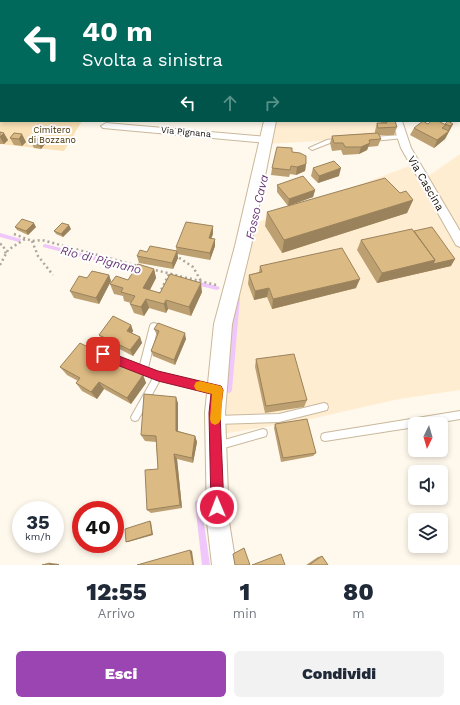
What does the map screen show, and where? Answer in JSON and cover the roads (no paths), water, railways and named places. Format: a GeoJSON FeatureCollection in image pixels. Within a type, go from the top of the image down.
{"type":"FeatureCollection","features":[{"type":"Feature","properties":{"kind":"street"},"geometry":{"type":"LineString","coordinates":[[224,565],[218,522],[217,446],[215,420],[223,324],[267,140],[270,122]]}},
{"type":"Feature","properties":{"kind":"street","name":"Via Cascina"},"geometry":{"type":"LineString","coordinates":[[397,122],[406,148],[460,242]]}},
{"type":"Feature","properties":{"kind":"street","name":"Via Pignana"},"geometry":{"type":"LineString","coordinates":[[106,126],[267,140]]}},
{"type":"Feature","properties":{"kind":"lane"},"geometry":{"type":"LineString","coordinates":[[366,139],[402,138]]}},
{"type":"Feature","properties":{"kind":"lane"},"geometry":{"type":"LineString","coordinates":[[312,148],[329,141],[344,140]]}},
{"type":"Feature","properties":{"kind":"lane"},"geometry":{"type":"LineString","coordinates":[[143,370],[154,326]]}},
{"type":"Feature","properties":{"kind":"lane"},"geometry":{"type":"LineString","coordinates":[[103,354],[158,376],[217,390]]}},
{"type":"Feature","properties":{"kind":"lane"},"geometry":{"type":"LineString","coordinates":[[135,417],[158,376]]}},
{"type":"Feature","properties":{"kind":"lane"},"geometry":{"type":"LineString","coordinates":[[215,420],[279,418],[324,407]]}},
{"type":"Feature","properties":{"kind":"lane"},"geometry":{"type":"LineString","coordinates":[[325,437],[460,415]]}},
{"type":"Feature","properties":{"kind":"lane"},"geometry":{"type":"LineString","coordinates":[[217,446],[263,432]]}},
{"type":"Feature","properties":{"kind":"waterway","name":"Rio di Pignano"},"geometry":{"type":"LineString","coordinates":[[0,235],[19,240]]}},
{"type":"Feature","properties":{"kind":"waterway","name":"Rio di Pignano"},"geometry":{"type":"LineString","coordinates":[[45,246],[141,270]]}},
{"type":"Feature","properties":{"kind":"waterway","name":"Rio di Pignano"},"geometry":{"type":"LineString","coordinates":[[196,283],[217,288]]}},
{"type":"Feature","properties":{"kind":"waterway"},"geometry":{"type":"LineString","coordinates":[[229,390],[237,298]]}},
{"type":"Feature","properties":{"kind":"waterway"},"geometry":{"type":"LineString","coordinates":[[198,503],[206,565]]}},
{"type":"Feature","properties":{"kind":"park label","name":"Cimitero di Bozzano"},"geometry":{"type":"Point","coordinates":[52,136]}},
{"type":"Feature","properties":{"kind":"water label","name":"Fosso Cava"},"geometry":{"type":"Point","coordinates":[257,207]}}]}
